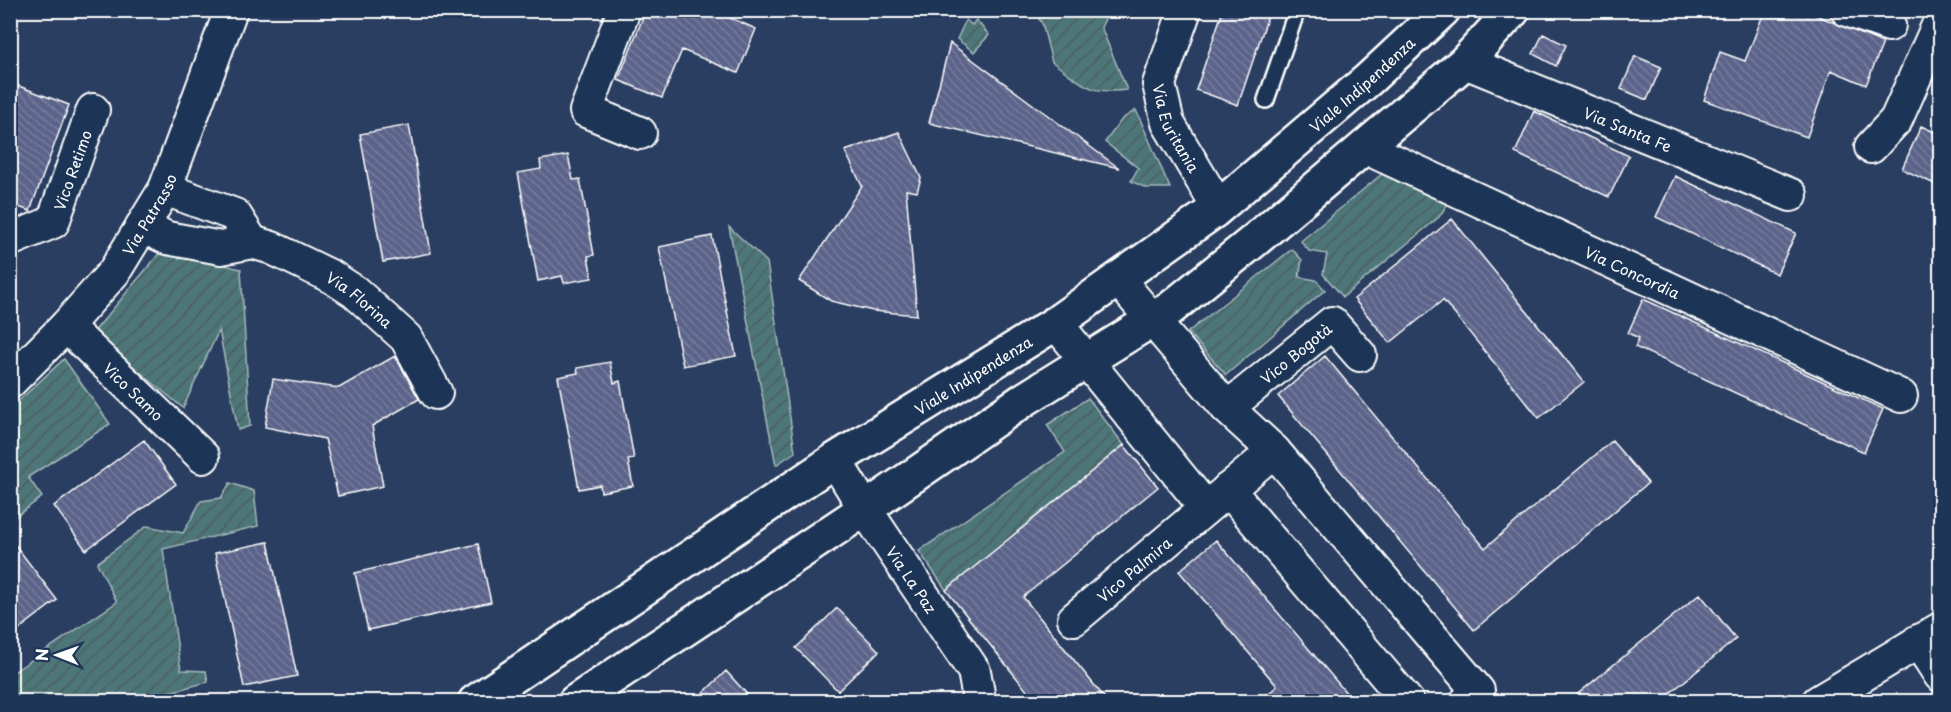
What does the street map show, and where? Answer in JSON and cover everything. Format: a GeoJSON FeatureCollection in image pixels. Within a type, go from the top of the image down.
{"type":"FeatureCollection","features":[{"type":"Feature","properties":{"kind":"street","name":"Via Patrasso"},"geometry":{"type":"LineString","coordinates":[[10,382],[66,326],[114,272],[165,189],[231,10]]}},
{"type":"Feature","properties":{"kind":"street"},"geometry":{"type":"LineString","coordinates":[[624,10],[586,111],[640,133]]}},
{"type":"Feature","properties":{"kind":"street","name":"Via Euritania"},"geometry":{"type":"LineString","coordinates":[[1185,10],[1159,84],[1168,123],[1218,207]]}},
{"type":"Feature","properties":{"kind":"street","name":"Viale Indipendenza"},"geometry":{"type":"LineString","coordinates":[[475,702],[835,460],[1056,323],[1118,279],[1218,207],[1369,79],[1443,10]]}},
{"type":"Feature","properties":{"kind":"street"},"geometry":{"type":"LineString","coordinates":[[575,702],[865,509],[1025,399],[1171,308],[1464,62],[1513,10]]}},
{"type":"Feature","properties":{"kind":"street"},"geometry":{"type":"LineString","coordinates":[[1847,10],[1889,25]]}},
{"type":"Feature","properties":{"kind":"street"},"geometry":{"type":"LineString","coordinates":[[1871,147],[1896,120],[1941,21]]}},
{"type":"Feature","properties":{"kind":"street","name":"Via Santa Fe"},"geometry":{"type":"LineString","coordinates":[[1464,62],[1791,195]]}},
{"type":"Feature","properties":{"kind":"street","name":"Vico Retimo"},"geometry":{"type":"LineString","coordinates":[[10,240],[53,222],[93,110]]}},
{"type":"Feature","properties":{"kind":"street","name":"Via Concordia"},"geometry":{"type":"LineString","coordinates":[[1364,147],[1901,396]]}},
{"type":"Feature","properties":{"kind":"street"},"geometry":{"type":"LineString","coordinates":[[142,225],[167,238],[221,248],[252,242],[235,215],[165,189]]}},
{"type":"Feature","properties":{"kind":"street","name":"Via Florina"},"geometry":{"type":"LineString","coordinates":[[252,242],[272,248],[332,277],[355,292],[406,338],[436,393]]}},
{"type":"Feature","properties":{"kind":"street"},"geometry":{"type":"LineString","coordinates":[[1118,279],[1227,408],[1274,451],[1478,691],[1466,702]]}},
{"type":"Feature","properties":{"kind":"street"},"geometry":{"type":"LineString","coordinates":[[1056,323],[1209,505],[1408,702]]}},
{"type":"Feature","properties":{"kind":"street","name":"Vico Bogotà"},"geometry":{"type":"LineString","coordinates":[[1227,408],[1332,323],[1360,355]]}},
{"type":"Feature","properties":{"kind":"street","name":"Vico Samo"},"geometry":{"type":"LineString","coordinates":[[66,326],[203,457]]}},
{"type":"Feature","properties":{"kind":"street","name":"Vico Palmira"},"geometry":{"type":"LineString","coordinates":[[1074,619],[1274,451]]}},
{"type":"Feature","properties":{"kind":"street","name":"Via La Paz"},"geometry":{"type":"LineString","coordinates":[[835,460],[865,509],[974,671],[978,693],[977,702]]}},
{"type":"Feature","properties":{"kind":"street"},"geometry":{"type":"LineString","coordinates":[[1818,702],[1929,635],[1941,675]]}},
{"type":"Feature","properties":{"kind":"lane"},"geometry":{"type":"LineString","coordinates":[[1266,100],[1297,10]]}},
{"type":"Feature","properties":{"kind":"green space"},"geometry":{"type":"Polygon","coordinates":[[[1033,11],[1109,11],[1101,27],[1127,90],[1094,89],[1086,86],[1052,62],[1042,23],[1033,11]]]}},
{"type":"Feature","properties":{"kind":"green space"},"geometry":{"type":"Polygon","coordinates":[[[966,20],[972,25],[976,20],[989,35],[974,52],[957,39],[966,20]]]}},
{"type":"Feature","properties":{"kind":"green space"},"geometry":{"type":"Polygon","coordinates":[[[1136,110],[1170,188],[1146,188],[1131,181],[1138,168],[1105,142],[1122,119],[1136,110]]]}},
{"type":"Feature","properties":{"kind":"green space"},"geometry":{"type":"Polygon","coordinates":[[[1383,173],[1450,200],[1439,217],[1343,297],[1323,274],[1327,254],[1309,251],[1301,241],[1383,173]]]}},
{"type":"Feature","properties":{"kind":"green space"},"geometry":{"type":"Polygon","coordinates":[[[729,227],[767,262],[795,452],[776,465],[729,227]]]}},
{"type":"Feature","properties":{"kind":"green space"},"geometry":{"type":"Polygon","coordinates":[[[1292,249],[1302,260],[1299,277],[1316,280],[1325,290],[1226,375],[1188,332],[1292,249]]]}},
{"type":"Feature","properties":{"kind":"green space"},"geometry":{"type":"Polygon","coordinates":[[[162,250],[241,269],[250,426],[238,430],[219,330],[183,408],[93,333],[162,250]]]}},
{"type":"Feature","properties":{"kind":"green space"},"geometry":{"type":"Polygon","coordinates":[[[64,359],[110,424],[28,477],[42,497],[11,520],[11,408],[64,359]]]}},
{"type":"Feature","properties":{"kind":"green space"},"geometry":{"type":"Polygon","coordinates":[[[1088,398],[1124,445],[946,590],[919,551],[1065,452],[1047,425],[1088,398]]]}},
{"type":"Feature","properties":{"kind":"green space"},"geometry":{"type":"Polygon","coordinates":[[[230,483],[254,491],[258,526],[163,549],[181,670],[206,671],[208,682],[135,701],[11,701],[11,674],[117,602],[97,563],[147,526],[183,533],[201,501],[221,498],[230,483]]]}},
{"type":"Feature","properties":{"kind":"building"},"geometry":{"type":"Polygon","coordinates":[[[646,10],[712,10],[756,29],[738,73],[682,50],[662,98],[618,80],[646,10]]]}},
{"type":"Feature","properties":{"kind":"building"},"geometry":{"type":"Polygon","coordinates":[[[1223,10],[1270,10],[1238,105],[1196,90],[1223,10]]]}},
{"type":"Feature","properties":{"kind":"building"},"geometry":{"type":"Polygon","coordinates":[[[1765,10],[1804,10],[1883,43],[1866,85],[1831,70],[1807,137],[1704,100],[1720,52],[1745,61],[1765,10]]]}},
{"type":"Feature","properties":{"kind":"building"},"geometry":{"type":"Polygon","coordinates":[[[1543,34],[1566,45],[1556,66],[1533,54],[1543,34]]]}},
{"type":"Feature","properties":{"kind":"building"},"geometry":{"type":"Polygon","coordinates":[[[950,43],[1119,168],[929,123],[950,43]]]}},
{"type":"Feature","properties":{"kind":"building"},"geometry":{"type":"Polygon","coordinates":[[[1635,56],[1661,67],[1647,100],[1621,89],[1635,56]]]}},
{"type":"Feature","properties":{"kind":"building"},"geometry":{"type":"Polygon","coordinates":[[[16,85],[69,105],[30,211],[10,204],[10,100],[16,85]]]}},
{"type":"Feature","properties":{"kind":"building"},"geometry":{"type":"Polygon","coordinates":[[[1534,111],[1629,156],[1609,197],[1515,153],[1534,111]]]}},
{"type":"Feature","properties":{"kind":"building"},"geometry":{"type":"Polygon","coordinates":[[[409,125],[431,253],[383,262],[360,134],[409,125]]]}},
{"type":"Feature","properties":{"kind":"building"},"geometry":{"type":"Polygon","coordinates":[[[1921,126],[1941,135],[1941,187],[1902,169],[1921,126]]]}},
{"type":"Feature","properties":{"kind":"building"},"geometry":{"type":"Polygon","coordinates":[[[899,132],[921,178],[917,192],[906,190],[917,315],[873,311],[831,301],[799,281],[862,186],[845,151],[899,132]]]}},
{"type":"Feature","properties":{"kind":"building"},"geometry":{"type":"Polygon","coordinates":[[[568,155],[573,180],[580,179],[594,255],[588,256],[592,278],[564,283],[562,276],[538,281],[518,173],[541,169],[540,160],[568,155]]]}},
{"type":"Feature","properties":{"kind":"building"},"geometry":{"type":"Polygon","coordinates":[[[1675,176],[1796,233],[1777,274],[1656,217],[1675,176]]]}},
{"type":"Feature","properties":{"kind":"building"},"geometry":{"type":"Polygon","coordinates":[[[1452,219],[1584,382],[1539,418],[1443,300],[1390,343],[1354,299],[1452,219]]]}},
{"type":"Feature","properties":{"kind":"building"},"geometry":{"type":"Polygon","coordinates":[[[712,236],[736,356],[683,366],[659,247],[712,236]]]}},
{"type":"Feature","properties":{"kind":"building"},"geometry":{"type":"Polygon","coordinates":[[[1643,299],[1883,409],[1864,452],[1635,347],[1639,338],[1628,333],[1643,299]]]}},
{"type":"Feature","properties":{"kind":"building"},"geometry":{"type":"Polygon","coordinates":[[[395,356],[419,399],[372,426],[383,486],[338,496],[325,439],[265,427],[273,379],[339,388],[395,356]]]}},
{"type":"Feature","properties":{"kind":"building"},"geometry":{"type":"Polygon","coordinates":[[[1325,356],[1485,548],[1612,441],[1648,483],[1474,630],[1278,396],[1325,356]]]}},
{"type":"Feature","properties":{"kind":"building"},"geometry":{"type":"Polygon","coordinates":[[[610,362],[614,383],[620,381],[634,459],[628,460],[633,486],[601,492],[600,485],[579,489],[558,377],[578,373],[577,368],[610,362]]]}},
{"type":"Feature","properties":{"kind":"building"},"geometry":{"type":"Polygon","coordinates":[[[144,440],[176,484],[86,550],[54,506],[144,440]]]}},
{"type":"Feature","properties":{"kind":"building"},"geometry":{"type":"Polygon","coordinates":[[[1124,445],[1158,487],[1023,597],[1108,702],[1036,702],[946,590],[1124,445]]]}},
{"type":"Feature","properties":{"kind":"building"},"geometry":{"type":"Polygon","coordinates":[[[10,538],[57,600],[10,636],[10,538]]]}},
{"type":"Feature","properties":{"kind":"building"},"geometry":{"type":"Polygon","coordinates":[[[1216,540],[1354,702],[1259,702],[1277,686],[1179,571],[1216,540]]]}},
{"type":"Feature","properties":{"kind":"building"},"geometry":{"type":"Polygon","coordinates":[[[268,542],[297,676],[244,687],[215,553],[268,542]]]}},
{"type":"Feature","properties":{"kind":"building"},"geometry":{"type":"Polygon","coordinates":[[[478,544],[491,602],[368,630],[355,573],[478,544]]]}},
{"type":"Feature","properties":{"kind":"building"},"geometry":{"type":"Polygon","coordinates":[[[1700,594],[1736,639],[1659,702],[1568,702],[1700,594]]]}},
{"type":"Feature","properties":{"kind":"building"},"geometry":{"type":"Polygon","coordinates":[[[837,608],[879,651],[838,691],[796,648],[837,608]]]}},
{"type":"Feature","properties":{"kind":"building"},"geometry":{"type":"Polygon","coordinates":[[[726,671],[754,702],[694,702],[726,671]]]}}]}
